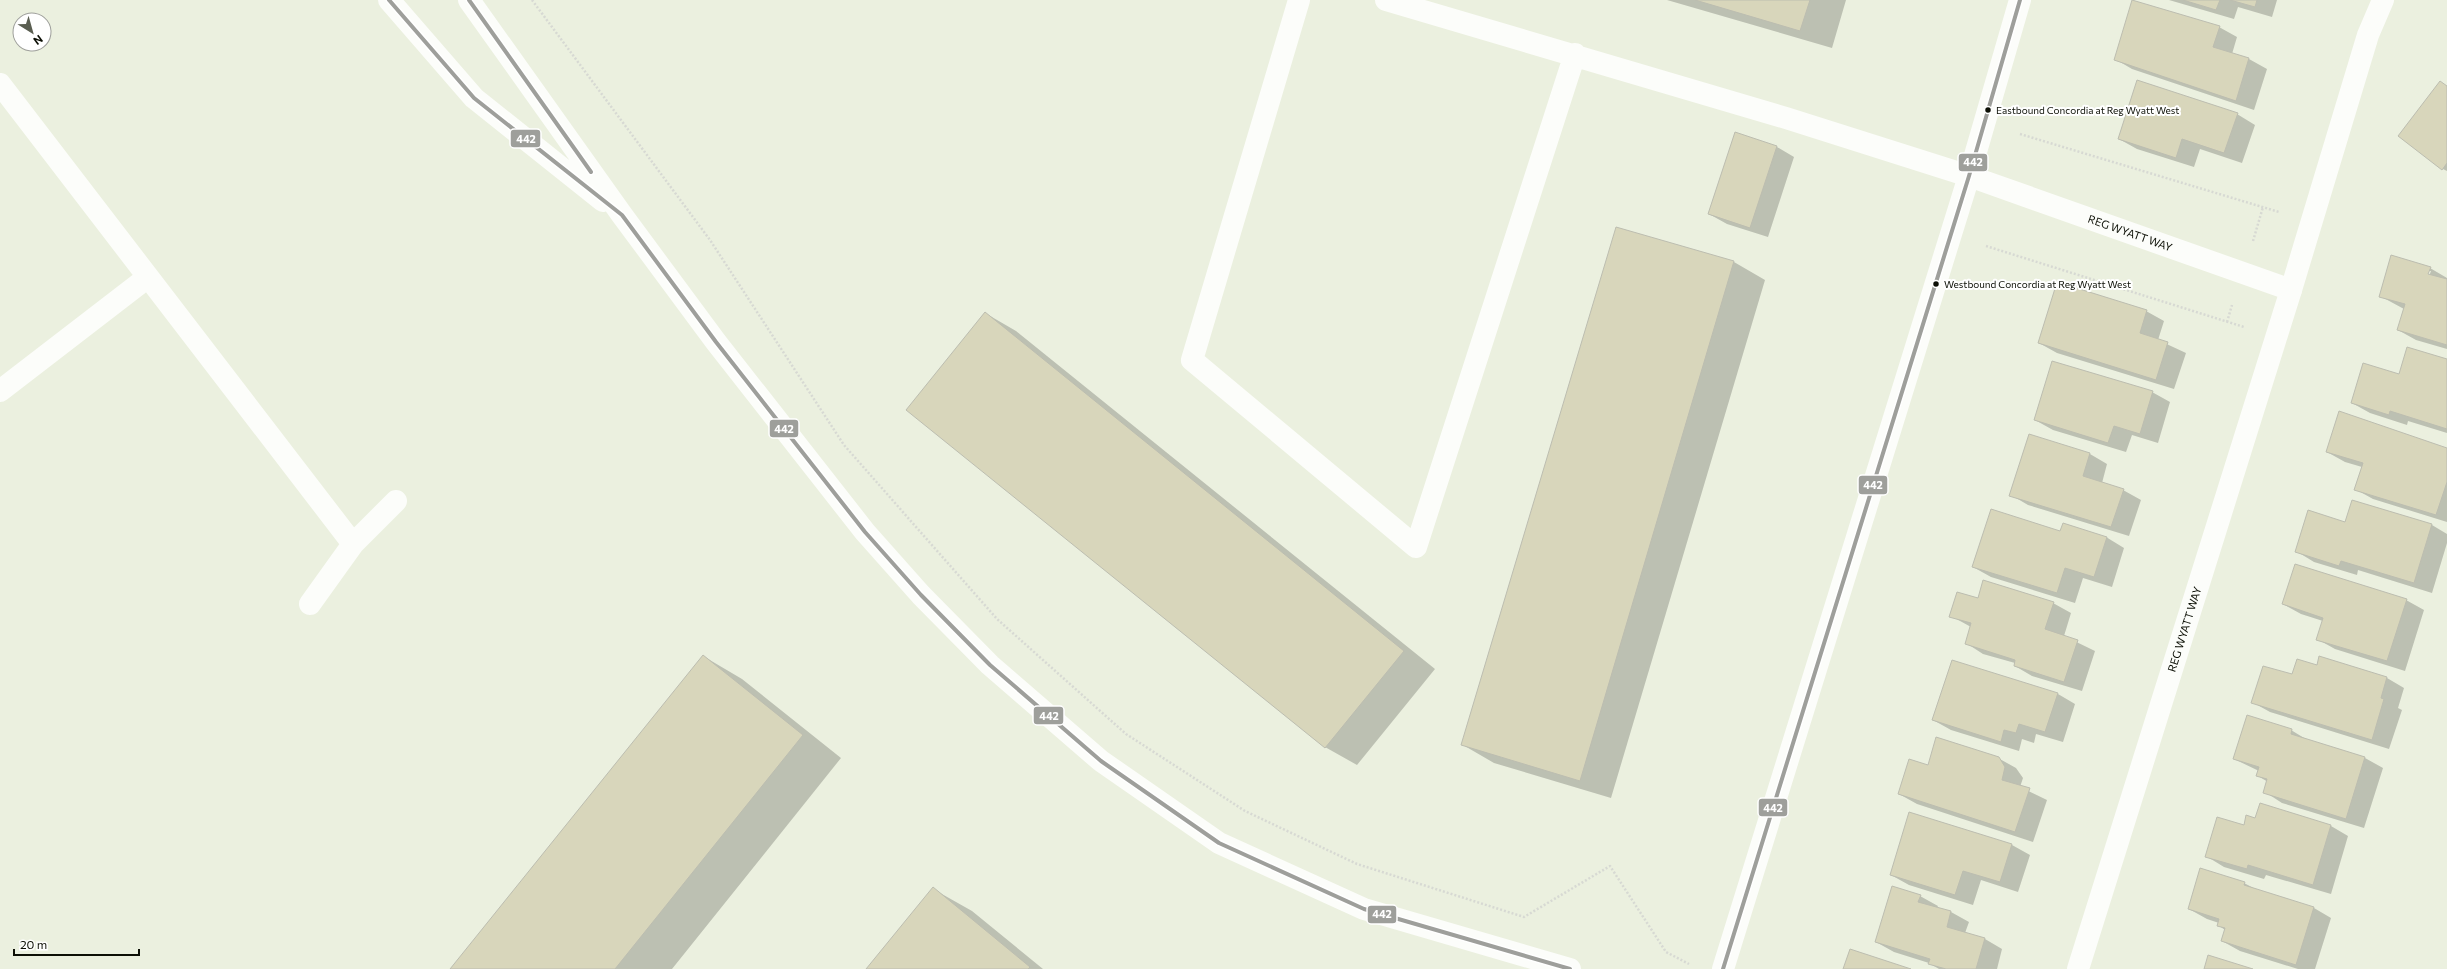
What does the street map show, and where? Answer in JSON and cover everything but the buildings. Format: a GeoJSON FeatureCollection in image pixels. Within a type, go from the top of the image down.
{"type":"FeatureCollection","features":[{"type":"Feature","properties":{"kind":"street"},"geometry":{"type":"LineString","coordinates":[[389,0],[474,98],[622,215]]}},
{"type":"Feature","properties":{"kind":"street"},"geometry":{"type":"LineString","coordinates":[[469,0],[622,215],[726,355],[865,532],[916,590],[990,665],[1101,761],[1219,843],[1364,909],[1570,969]]}},
{"type":"Feature","properties":{"kind":"street"},"geometry":{"type":"LineString","coordinates":[[1299,0],[1192,360],[1416,547],[1575,54]]}},
{"type":"Feature","properties":{"kind":"street","name":"REG WYATT WAY"},"geometry":{"type":"LineString","coordinates":[[1386,0],[1575,54],[1786,118],[1969,176],[2291,290]]}},
{"type":"Feature","properties":{"kind":"street"},"geometry":{"type":"LineString","coordinates":[[1723,969],[1969,176],[2020,0]]}},
{"type":"Feature","properties":{"kind":"street","name":"REG WYATT WAY"},"geometry":{"type":"LineString","coordinates":[[2078,969],[2291,290],[2368,35],[2383,0]]}},
{"type":"Feature","properties":{"kind":"street"},"geometry":{"type":"LineString","coordinates":[[0,84],[353,544]]}},
{"type":"Feature","properties":{"kind":"street"},"geometry":{"type":"LineString","coordinates":[[0,391],[148,277]]}},
{"type":"Feature","properties":{"kind":"street"},"geometry":{"type":"LineString","coordinates":[[310,604],[353,544],[396,502]]}},
{"type":"Feature","properties":{"kind":"path"},"geometry":{"type":"LineString","coordinates":[[532,0],[710,240],[844,444],[998,619],[1126,734],[1245,811],[1357,864],[1524,916],[1610,866],[1666,952],[1694,966]]}},
{"type":"Feature","properties":{"kind":"path"},"geometry":{"type":"LineString","coordinates":[[2020,134],[2312,222]]}},
{"type":"Feature","properties":{"kind":"path"},"geometry":{"type":"LineString","coordinates":[[1986,246],[2276,337]]}},
{"type":"Feature","properties":{"kind":"transit line","name":"442"},"geometry":{"type":"LineString","coordinates":[[389,0],[474,98],[622,215],[716,342],[865,532],[921,595],[990,665],[1101,761],[1219,843],[1364,909],[1570,969]]}},
{"type":"Feature","properties":{"kind":"transit line","name":"442"},"geometry":{"type":"LineString","coordinates":[[469,0],[591,172]]}},
{"type":"Feature","properties":{"kind":"transit line","name":"442"},"geometry":{"type":"LineString","coordinates":[[1723,969],[1969,176],[2020,0]]}},
{"type":"Feature","properties":{"kind":"place","name":"Eastbound Concordia at Reg Wyatt West"},"geometry":{"type":"Point","coordinates":[1988,110]}},
{"type":"Feature","properties":{"kind":"place","name":"Westbound Concordia at Reg Wyatt West"},"geometry":{"type":"Point","coordinates":[1936,284]}}]}
